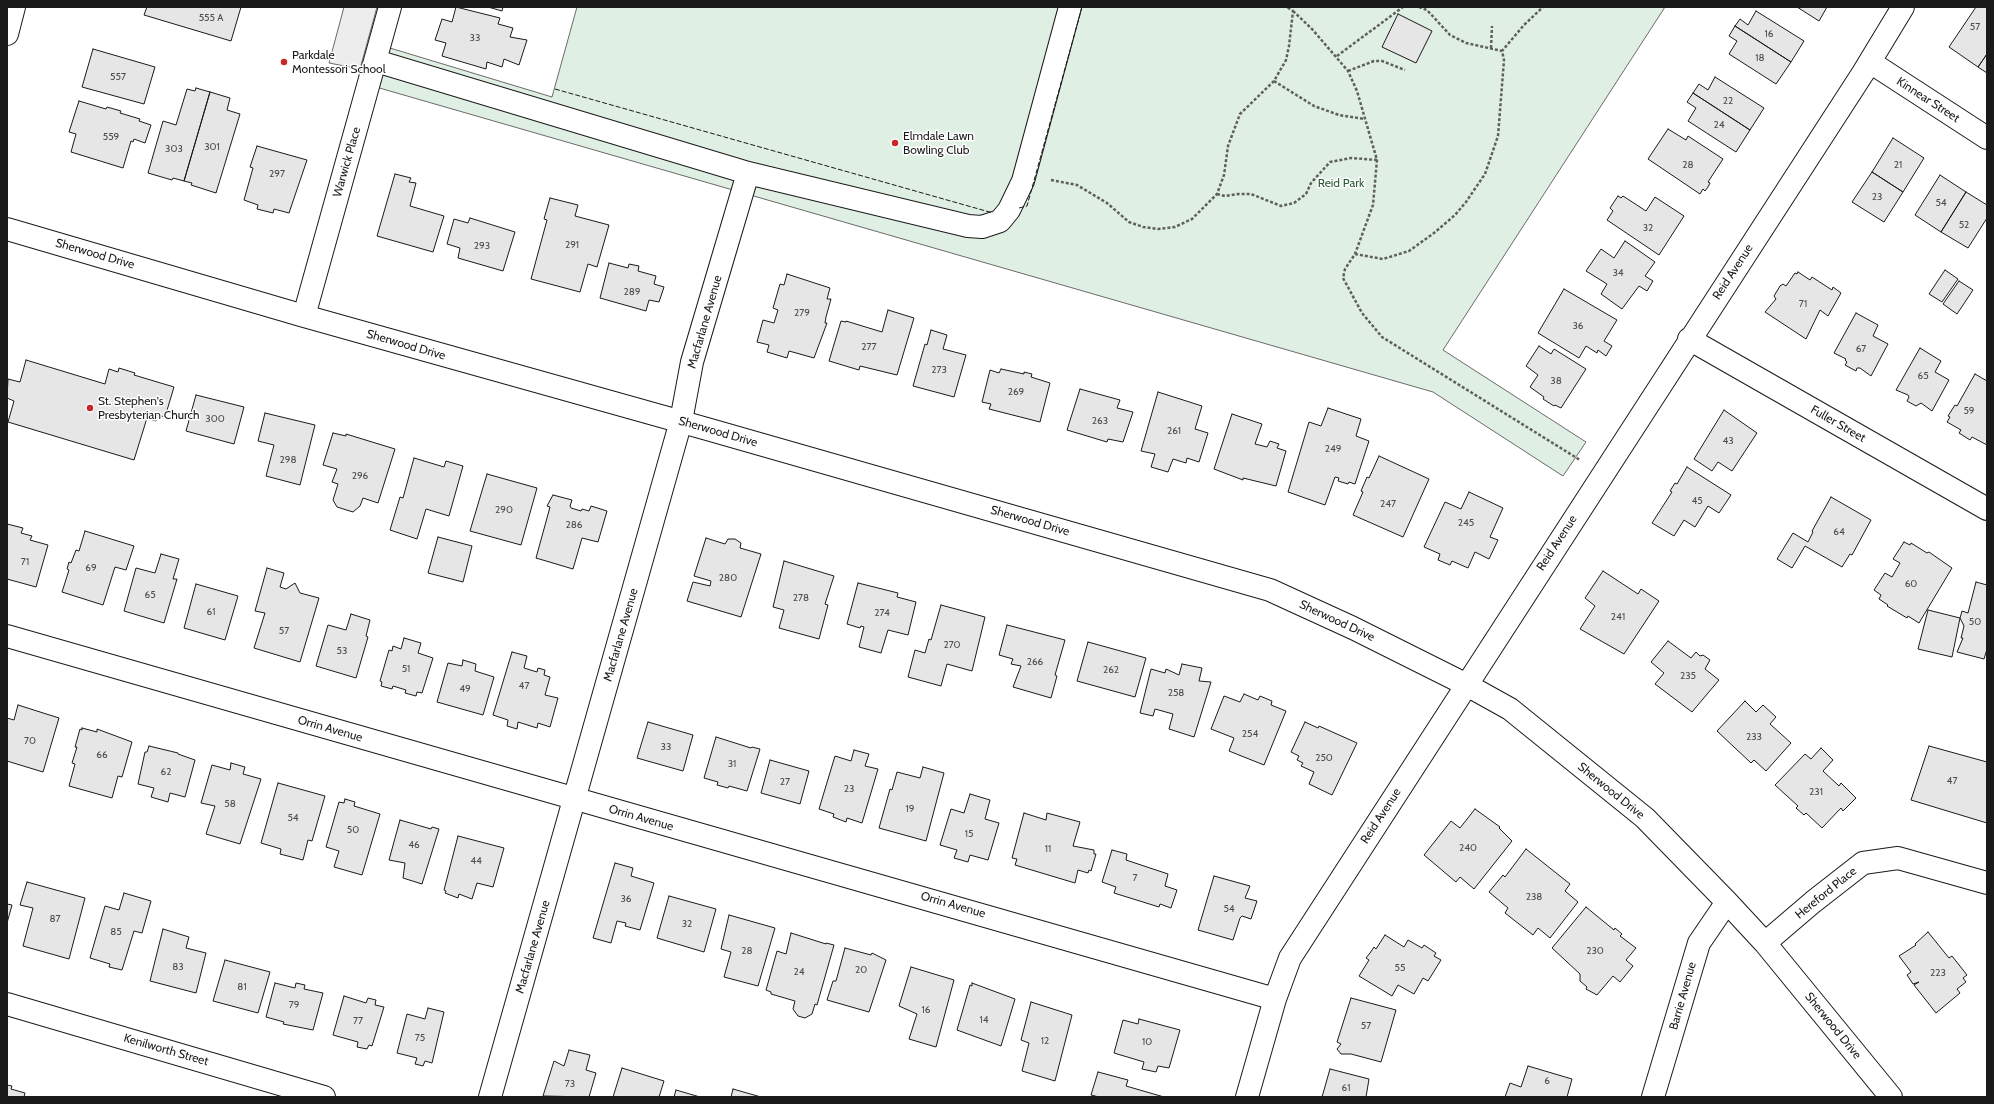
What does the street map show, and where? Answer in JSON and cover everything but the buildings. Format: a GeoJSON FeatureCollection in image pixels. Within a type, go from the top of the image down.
{"type":"FeatureCollection","features":[{"type":"Feature","properties":{"kind":"street"},"geometry":{"type":"LineString","coordinates":[[7,34],[14,7]]}},
{"type":"Feature","properties":{"kind":"street","name":"Warwick Place"},"geometry":{"type":"LineString","coordinates":[[304,316],[390,7]]}},
{"type":"Feature","properties":{"kind":"street"},"geometry":{"type":"LineString","coordinates":[[376,61],[748,173],[968,226],[982,227],[1000,221],[1009,210],[1022,181],[1070,7]]}},
{"type":"Feature","properties":{"kind":"street","name":"Reid Avenue"},"geometry":{"type":"LineString","coordinates":[[1247,1097],[1275,999],[1290,958],[1602,472],[1870,62],[1903,7]]}},
{"type":"Feature","properties":{"kind":"street","name":"Kinnear Street"},"geometry":{"type":"LineString","coordinates":[[1870,62],[1987,138]]}},
{"type":"Feature","properties":{"kind":"street","name":"Macfarlane Avenue"},"geometry":{"type":"LineString","coordinates":[[490,1097],[681,421],[692,362],[748,173]]}},
{"type":"Feature","properties":{"kind":"street","name":"Sherwood Drive"},"geometry":{"type":"LineString","coordinates":[[7,229],[304,316],[681,421],[1270,590],[1354,628],[1465,684],[1510,709],[1645,818],[1728,902],[1765,943],[1891,1097]]}},
{"type":"Feature","properties":{"kind":"street","name":"Fuller Street"},"geometry":{"type":"LineString","coordinates":[[1689,339],[1987,509]]}},
{"type":"Feature","properties":{"kind":"street","name":"Orrin Avenue"},"geometry":{"type":"LineString","coordinates":[[7,636],[927,898],[1275,999]]}},
{"type":"Feature","properties":{"kind":"street","name":"Hereford Place"},"geometry":{"type":"LineString","coordinates":[[1765,943],[1813,902],[1863,863],[1898,858],[1987,883]]}},
{"type":"Feature","properties":{"kind":"street","name":"Barrie Avenue"},"geometry":{"type":"LineString","coordinates":[[1653,1097],[1699,943],[1728,902]]}},
{"type":"Feature","properties":{"kind":"street","name":"Kenilworth Street"},"geometry":{"type":"LineString","coordinates":[[7,1004],[324,1097]]}},
{"type":"Feature","properties":{"kind":"path"},"geometry":{"type":"LineString","coordinates":[[1287,7],[1312,29],[1337,56],[1348,71],[1357,91],[1377,160],[1373,205],[1355,254],[1345,269],[1343,278],[1362,313],[1382,338],[1602,472]]}},
{"type":"Feature","properties":{"kind":"path"},"geometry":{"type":"LineString","coordinates":[[1337,56],[1403,7]]}},
{"type":"Feature","properties":{"kind":"path"},"geometry":{"type":"LineString","coordinates":[[1419,7],[1427,10],[1450,35],[1466,43],[1502,51]]}},
{"type":"Feature","properties":{"kind":"path"},"geometry":{"type":"LineString","coordinates":[[1502,51],[1524,25],[1543,7]]}},
{"type":"Feature","properties":{"kind":"path"},"geometry":{"type":"LineString","coordinates":[[1022,181],[1055,180],[1077,185],[1107,203],[1128,222],[1143,227],[1158,229],[1175,227],[1192,219],[1217,194],[1224,175],[1228,146],[1240,114],[1274,81],[1286,60],[1293,12]]}},
{"type":"Feature","properties":{"kind":"path"},"geometry":{"type":"LineString","coordinates":[[1491,48],[1492,26]]}},
{"type":"Feature","properties":{"kind":"path"},"geometry":{"type":"LineString","coordinates":[[1355,254],[1383,259],[1409,251],[1434,233],[1455,215],[1476,188],[1485,174],[1498,136],[1504,60],[1502,51]]}},
{"type":"Feature","properties":{"kind":"path"},"geometry":{"type":"LineString","coordinates":[[1348,71],[1374,61],[1382,61],[1405,70]]}},
{"type":"Feature","properties":{"kind":"path"},"geometry":{"type":"LineString","coordinates":[[1274,81],[1314,106],[1339,115],[1365,119]]}},
{"type":"Feature","properties":{"kind":"path"},"geometry":{"type":"LineString","coordinates":[[1217,194],[1225,196],[1251,194],[1281,206],[1294,203],[1306,194],[1311,183],[1330,162],[1350,158],[1377,160]]}},
{"type":"Feature","properties":{"kind":"green space","name":"Reid Park"},"geometry":{"type":"Polygon","coordinates":[[[577,7],[1665,7],[1443,350],[1586,442],[1563,476],[1433,392],[369,85],[380,45],[552,97],[577,7]]]}},
{"type":"Feature","properties":{"kind":"shaded area"},"geometry":{"type":"Polygon","coordinates":[[[344,7],[377,7],[360,69],[329,63],[344,7]]]}},
{"type":"Feature","properties":{"kind":"fence"},"geometry":{"type":"LineString","coordinates":[[1019,208],[1027,206],[1082,7]]}},
{"type":"Feature","properties":{"kind":"fence"},"geometry":{"type":"LineString","coordinates":[[555,89],[993,213]]}},
{"type":"Feature","properties":{"kind":"place","name":"Parkdale Montessori School"},"geometry":{"type":"Point","coordinates":[284,62]}},
{"type":"Feature","properties":{"kind":"place","name":"Elmdale Lawn Bowling Club"},"geometry":{"type":"Point","coordinates":[895,143]}},
{"type":"Feature","properties":{"kind":"place","name":"St. Stephen's Presbyterian Church"},"geometry":{"type":"Point","coordinates":[90,408]}}]}
